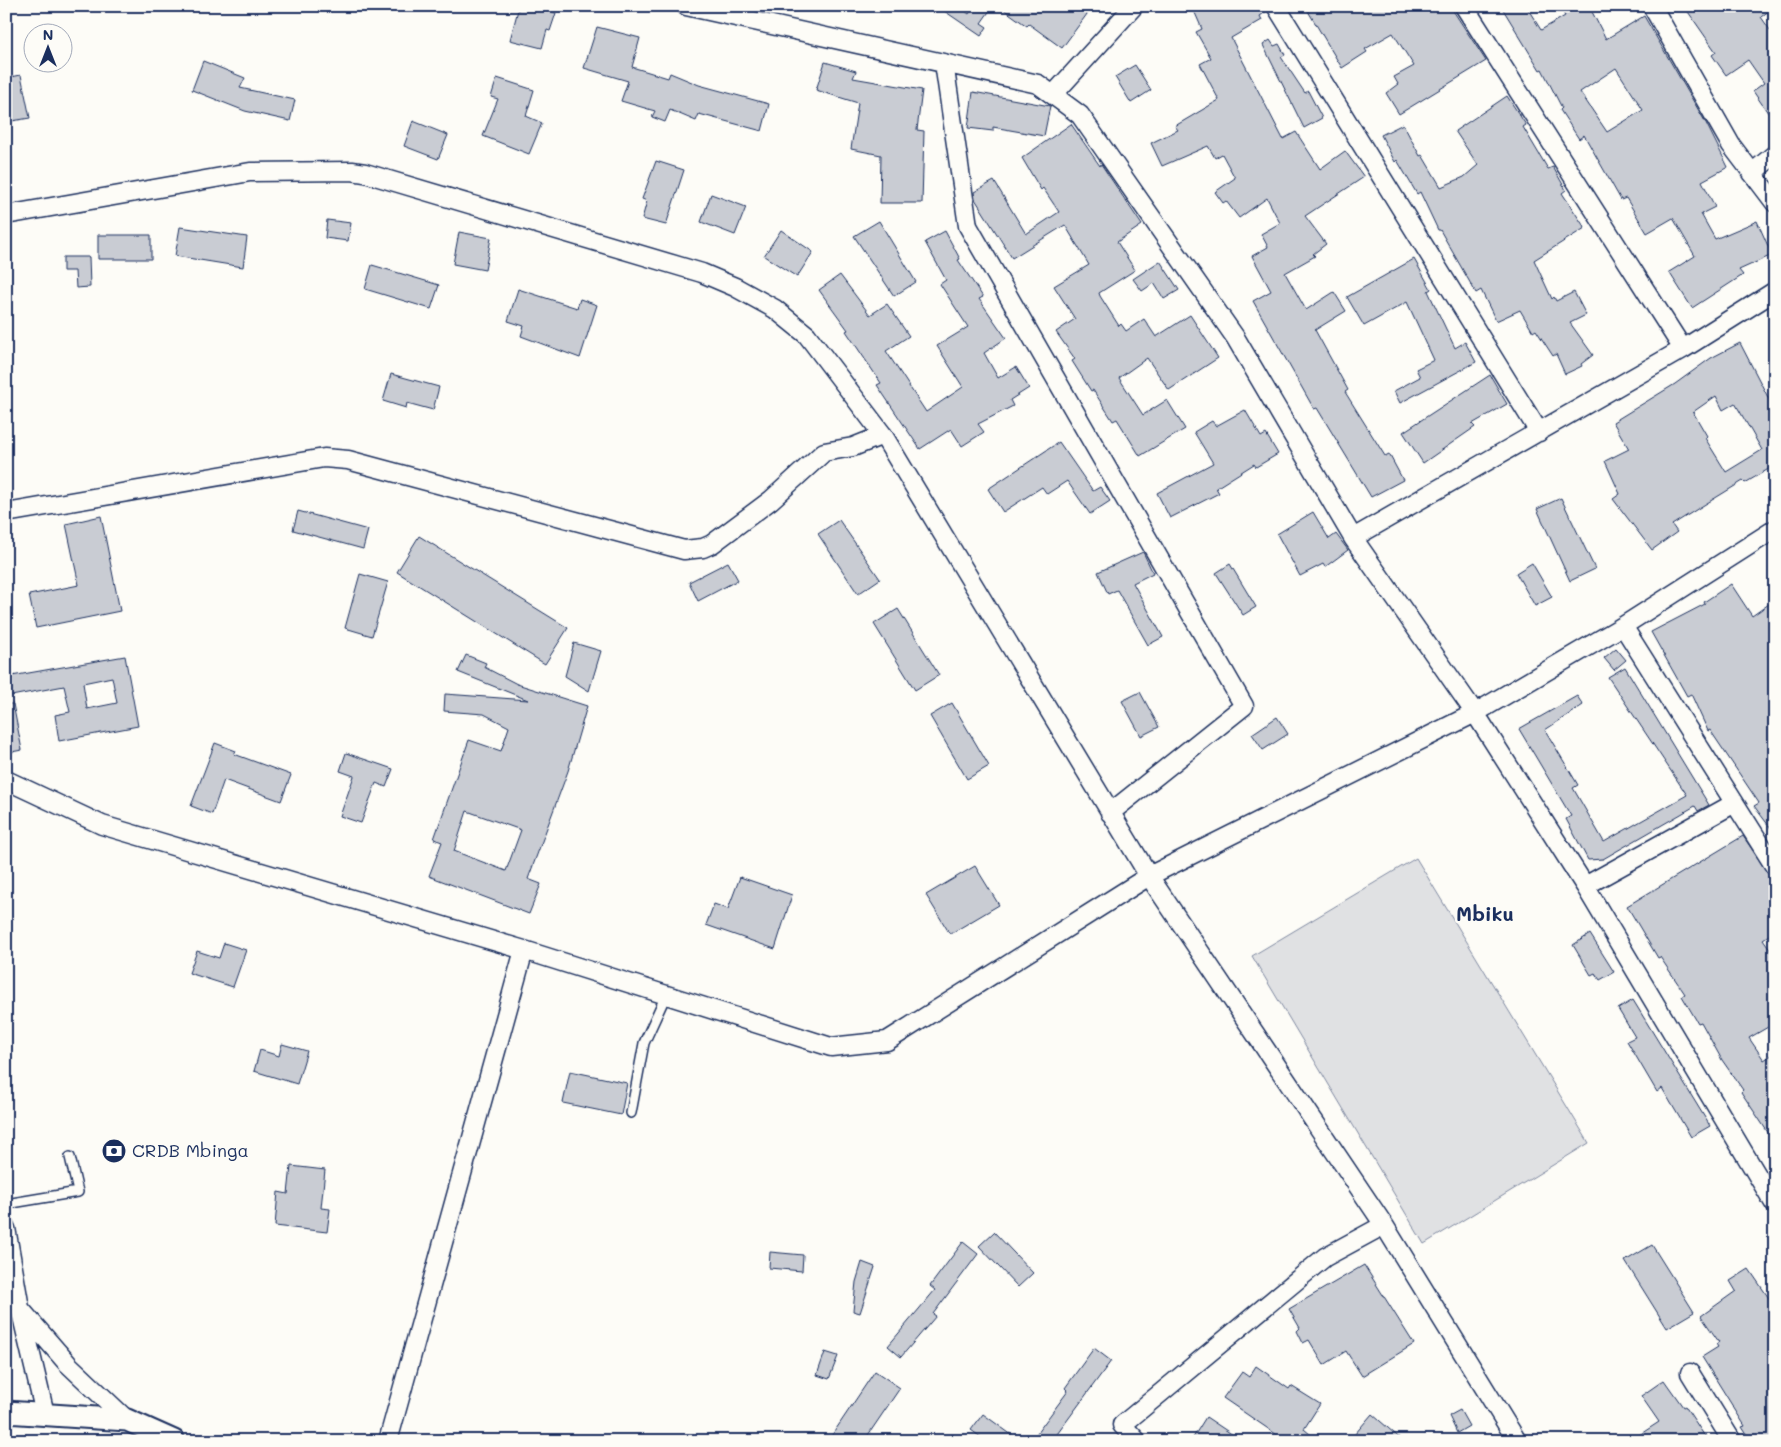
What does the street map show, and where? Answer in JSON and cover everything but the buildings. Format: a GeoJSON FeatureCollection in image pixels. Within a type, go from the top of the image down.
{"type":"FeatureCollection","features":[{"type":"Feature","properties":{"kind":"street"},"geometry":{"type":"LineString","coordinates":[[686,6],[1038,84],[1080,115],[1235,337],[1353,538],[1475,713],[1584,886],[1775,1204]]}},
{"type":"Feature","properties":{"kind":"street"},"geometry":{"type":"LineString","coordinates":[[1053,95],[1134,6]]}},
{"type":"Feature","properties":{"kind":"street"},"geometry":{"type":"LineString","coordinates":[[1276,6],[1539,432]]}},
{"type":"Feature","properties":{"kind":"street"},"geometry":{"type":"LineString","coordinates":[[1464,6],[1683,349]]}},
{"type":"Feature","properties":{"kind":"street"},"geometry":{"type":"LineString","coordinates":[[1652,6],[1731,145],[1775,203]]}},
{"type":"Feature","properties":{"kind":"street"},"geometry":{"type":"LineString","coordinates":[[944,63],[968,226],[1244,706],[1110,813]]}},
{"type":"Feature","properties":{"kind":"street"},"geometry":{"type":"LineString","coordinates":[[1752,173],[1775,154]]}},
{"type":"Feature","properties":{"kind":"street"},"geometry":{"type":"LineString","coordinates":[[6,215],[250,172],[342,170],[365,173],[678,265],[734,287],[775,309],[807,335],[883,436],[917,488],[1149,876],[1384,1224],[1517,1441]]}},
{"type":"Feature","properties":{"kind":"street"},"geometry":{"type":"LineString","coordinates":[[1353,538],[1683,349],[1775,292]]}},
{"type":"Feature","properties":{"kind":"street"},"geometry":{"type":"LineString","coordinates":[[6,512],[311,458],[331,458],[348,460],[684,550],[692,550],[712,544],[771,500],[824,452],[853,447],[883,436]]}},
{"type":"Feature","properties":{"kind":"street"},"geometry":{"type":"LineString","coordinates":[[6,780],[102,825],[524,950],[831,1047],[887,1041],[1149,876],[1475,713],[1772,537]]}},
{"type":"Feature","properties":{"kind":"street"},"geometry":{"type":"LineString","coordinates":[[1623,626],[1733,804],[1775,867]]}},
{"type":"Feature","properties":{"kind":"street"},"geometry":{"type":"LineString","coordinates":[[1584,886],[1733,804]]}},
{"type":"Feature","properties":{"kind":"street"},"geometry":{"type":"LineString","coordinates":[[388,1441],[524,950]]}},
{"type":"Feature","properties":{"kind":"street"},"geometry":{"type":"LineString","coordinates":[[1137,1441],[1122,1425],[1325,1257],[1384,1224]]}},
{"type":"Feature","properties":{"kind":"street"},"geometry":{"type":"LineString","coordinates":[[6,1228],[20,1308],[46,1414]]}},
{"type":"Feature","properties":{"kind":"street"},"geometry":{"type":"LineString","coordinates":[[20,1308],[68,1364],[127,1420],[174,1441]]}},
{"type":"Feature","properties":{"kind":"street"},"geometry":{"type":"LineString","coordinates":[[1690,1373],[1732,1441]]}},
{"type":"Feature","properties":{"kind":"street"},"geometry":{"type":"LineString","coordinates":[[6,1412],[127,1420]]}},
{"type":"Feature","properties":{"kind":"lane"},"geometry":{"type":"LineString","coordinates":[[632,1113],[644,1043],[666,995]]}},
{"type":"Feature","properties":{"kind":"lane"},"geometry":{"type":"LineString","coordinates":[[6,1204],[78,1192],[70,1157]]}},
{"type":"Feature","properties":{"kind":"shaded area"},"geometry":{"type":"Polygon","coordinates":[[[1416,858],[1589,1143],[1424,1244],[1252,956],[1416,858]]]}},
{"type":"Feature","properties":{"kind":"place","name":"CRDB Mbinga"},"geometry":{"type":"Point","coordinates":[114,1151]}},
{"type":"Feature","properties":{"kind":"district","name":"Mbiku"},"geometry":{"type":"Point","coordinates":[1485,914]}}]}
